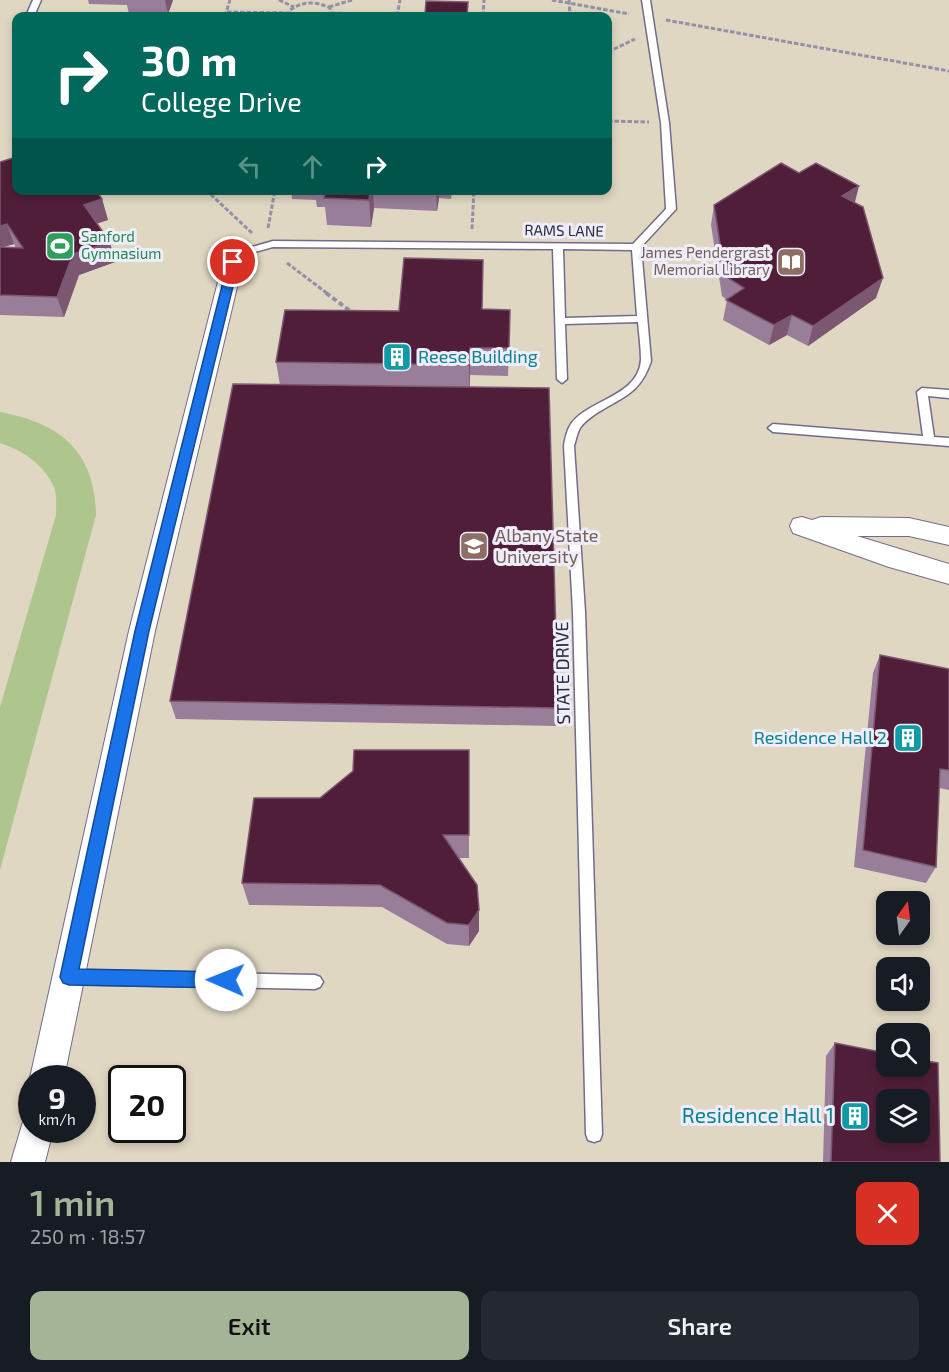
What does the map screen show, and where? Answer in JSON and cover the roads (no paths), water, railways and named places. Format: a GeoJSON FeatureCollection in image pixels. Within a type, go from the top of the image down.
{"type":"FeatureCollection","features":[{"type":"Feature","properties":{"kind":"street"},"geometry":{"type":"LineString","coordinates":[[50,1065],[142,631],[233,262]]}},
{"type":"Feature","properties":{"kind":"street"},"geometry":{"type":"LineString","coordinates":[[949,536],[909,527],[802,526],[898,560],[949,574]]}},
{"type":"Feature","properties":{"kind":"street"},"geometry":{"type":"LineString","coordinates":[[28,1162],[33,1143]]}},
{"type":"Feature","properties":{"kind":"lane"},"geometry":{"type":"LineString","coordinates":[[636,247],[671,209],[665,123],[646,0]]}},
{"type":"Feature","properties":{"kind":"lane","name":"RAMS LANE"},"geometry":{"type":"LineString","coordinates":[[233,262],[248,251],[265,246],[636,247]]}},
{"type":"Feature","properties":{"kind":"lane"},"geometry":{"type":"LineString","coordinates":[[558,246],[562,379]]}},
{"type":"Feature","properties":{"kind":"lane","name":"STATE DRIVE"},"geometry":{"type":"LineString","coordinates":[[594,1134],[579,612],[569,446],[575,425],[633,387],[643,375],[646,361],[636,247]]}},
{"type":"Feature","properties":{"kind":"lane"},"geometry":{"type":"LineString","coordinates":[[560,321],[642,319]]}},
{"type":"Feature","properties":{"kind":"lane"},"geometry":{"type":"LineString","coordinates":[[929,440],[922,392],[949,394]]}},
{"type":"Feature","properties":{"kind":"lane"},"geometry":{"type":"LineString","coordinates":[[773,428],[949,442]]}},
{"type":"Feature","properties":{"kind":"lane"},"geometry":{"type":"LineString","coordinates":[[69,977],[315,982]]}},
{"type":"Feature","properties":{"kind":"place","name":"Sanford Gymnasium"},"geometry":{"type":"Point","coordinates":[60,246]}},
{"type":"Feature","properties":{"kind":"place","name":"James Pendergrast Memorial Library"},"geometry":{"type":"Point","coordinates":[791,262]}},
{"type":"Feature","properties":{"kind":"place","name":"Reese Building"},"geometry":{"type":"Point","coordinates":[397,357]}},
{"type":"Feature","properties":{"kind":"place","name":"Albany State University"},"geometry":{"type":"Point","coordinates":[474,546]}},
{"type":"Feature","properties":{"kind":"place","name":"Residence Hall 2"},"geometry":{"type":"Point","coordinates":[908,738]}},
{"type":"Feature","properties":{"kind":"place","name":"Residence Hall 1"},"geometry":{"type":"Point","coordinates":[855,1116]}}]}
